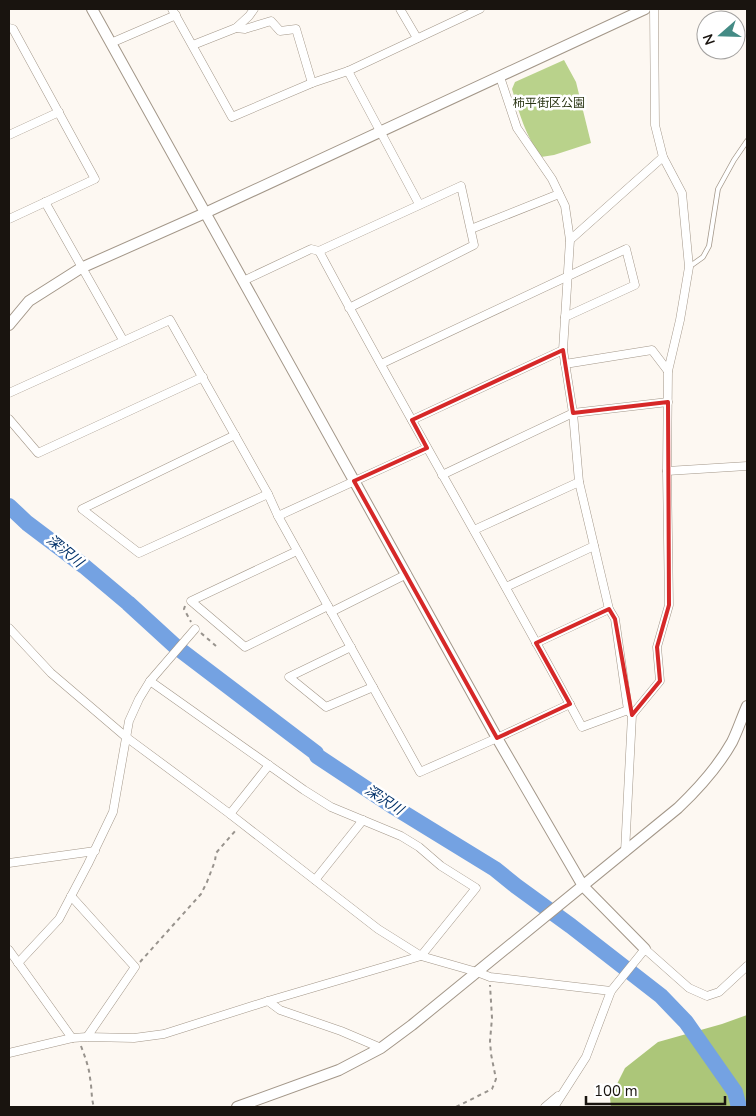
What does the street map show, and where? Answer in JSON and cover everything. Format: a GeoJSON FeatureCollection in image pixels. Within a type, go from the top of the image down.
{"type":"FeatureCollection","features":[{"type":"Feature","properties":{"kind":"street"},"geometry":{"type":"LineString","coordinates":[[92,9],[497,738],[583,886],[645,949],[690,988],[707,996],[719,992],[747,966]]}},
{"type":"Feature","properties":{"kind":"street"},"geometry":{"type":"LineString","coordinates":[[193,45],[236,28],[254,9]]}},
{"type":"Feature","properties":{"kind":"street"},"geometry":{"type":"LineString","coordinates":[[400,9],[417,38]]}},
{"type":"Feature","properties":{"kind":"street"},"geometry":{"type":"LineString","coordinates":[[111,44],[174,12],[232,117],[312,83],[348,71],[480,9]]}},
{"type":"Feature","properties":{"kind":"street"},"geometry":{"type":"LineString","coordinates":[[9,325],[29,301],[82,268],[645,9]]}},
{"type":"Feature","properties":{"kind":"street"},"geometry":{"type":"LineString","coordinates":[[319,251],[582,727],[630,713],[660,681],[657,647],[669,605],[668,371],[680,320],[689,267],[682,193],[664,157],[655,125],[654,9]]}},
{"type":"Feature","properties":{"kind":"street"},"geometry":{"type":"LineString","coordinates":[[236,28],[245,30],[271,21],[280,31],[296,29],[312,83]]}},
{"type":"Feature","properties":{"kind":"street"},"geometry":{"type":"LineString","coordinates":[[9,28],[13,29],[95,178],[9,219]]}},
{"type":"Feature","properties":{"kind":"street"},"geometry":{"type":"LineString","coordinates":[[348,71],[419,204]]}},
{"type":"Feature","properties":{"kind":"street"},"geometry":{"type":"LineString","coordinates":[[500,76],[517,128],[552,180],[565,206],[570,240],[563,350],[573,413],[579,482],[609,609],[615,619],[630,713],[625,852]]}},
{"type":"Feature","properties":{"kind":"street"},"geometry":{"type":"LineString","coordinates":[[9,136],[59,112]]}},
{"type":"Feature","properties":{"kind":"street"},"geometry":{"type":"LineString","coordinates":[[570,240],[664,157]]}},
{"type":"Feature","properties":{"kind":"street"},"geometry":{"type":"LineString","coordinates":[[243,281],[311,249],[319,251],[461,186],[474,245],[349,308]]}},
{"type":"Feature","properties":{"kind":"street"},"geometry":{"type":"LineString","coordinates":[[471,229],[558,194]]}},
{"type":"Feature","properties":{"kind":"street"},"geometry":{"type":"LineString","coordinates":[[45,202],[123,340]]}},
{"type":"Feature","properties":{"kind":"street"},"geometry":{"type":"LineString","coordinates":[[381,364],[626,249],[635,285],[566,317]]}},
{"type":"Feature","properties":{"kind":"street"},"geometry":{"type":"LineString","coordinates":[[9,393],[170,320],[268,494],[278,516],[420,772],[570,704]]}},
{"type":"Feature","properties":{"kind":"street"},"geometry":{"type":"LineString","coordinates":[[412,420],[563,350]]}},
{"type":"Feature","properties":{"kind":"street"},"geometry":{"type":"LineString","coordinates":[[566,364],[652,350],[668,371]]}},
{"type":"Feature","properties":{"kind":"street"},"geometry":{"type":"LineString","coordinates":[[9,419],[38,453],[203,377]]}},
{"type":"Feature","properties":{"kind":"street"},"geometry":{"type":"LineString","coordinates":[[442,475],[573,413],[668,402]]}},
{"type":"Feature","properties":{"kind":"street"},"geometry":{"type":"LineString","coordinates":[[235,435],[82,509],[139,553],[268,494]]}},
{"type":"Feature","properties":{"kind":"street"},"geometry":{"type":"LineString","coordinates":[[278,516],[427,448]]}},
{"type":"Feature","properties":{"kind":"street"},"geometry":{"type":"LineString","coordinates":[[667,471],[747,466]]}},
{"type":"Feature","properties":{"kind":"street"},"geometry":{"type":"LineString","coordinates":[[474,530],[579,482]]}},
{"type":"Feature","properties":{"kind":"street"},"geometry":{"type":"LineString","coordinates":[[506,587],[594,546]]}},
{"type":"Feature","properties":{"kind":"street"},"geometry":{"type":"LineString","coordinates":[[297,550],[191,601],[245,647],[406,574]]}},
{"type":"Feature","properties":{"kind":"street"},"geometry":{"type":"LineString","coordinates":[[536,643],[609,609]]}},
{"type":"Feature","properties":{"kind":"street"},"geometry":{"type":"LineString","coordinates":[[9,628],[51,673],[126,737],[230,814],[378,929],[421,956],[490,977],[612,991]]}},
{"type":"Feature","properties":{"kind":"street"},"geometry":{"type":"LineString","coordinates":[[18,963],[59,919],[95,851],[113,812],[129,721],[139,699],[150,681],[195,629]]}},
{"type":"Feature","properties":{"kind":"street"},"geometry":{"type":"LineString","coordinates":[[351,647],[289,677],[326,707],[373,687]]}},
{"type":"Feature","properties":{"kind":"street"},"geometry":{"type":"LineString","coordinates":[[9,1053],[75,1038],[134,1038],[164,1034],[421,956],[476,888],[441,866],[419,847],[407,840],[331,807],[304,790],[150,681]]}},
{"type":"Feature","properties":{"kind":"street"},"geometry":{"type":"LineString","coordinates":[[237,1107],[339,1070],[381,1048],[412,1025],[678,808],[700,787],[719,762],[733,740],[747,706]]}},
{"type":"Feature","properties":{"kind":"street"},"geometry":{"type":"LineString","coordinates":[[230,814],[269,765]]}},
{"type":"Feature","properties":{"kind":"street"},"geometry":{"type":"LineString","coordinates":[[315,880],[362,820]]}},
{"type":"Feature","properties":{"kind":"street"},"geometry":{"type":"LineString","coordinates":[[9,862],[95,851]]}},
{"type":"Feature","properties":{"kind":"street"},"geometry":{"type":"LineString","coordinates":[[71,896],[135,967],[87,1037]]}},
{"type":"Feature","properties":{"kind":"street"},"geometry":{"type":"LineString","coordinates":[[554,1107],[586,1057],[612,991],[645,949]]}},
{"type":"Feature","properties":{"kind":"street"},"geometry":{"type":"LineString","coordinates":[[9,950],[75,1038]]}},
{"type":"Feature","properties":{"kind":"street"},"geometry":{"type":"LineString","coordinates":[[268,1001],[280,1010],[341,1031],[381,1048]]}},
{"type":"Feature","properties":{"kind":"street"},"geometry":{"type":"LineString","coordinates":[[545,1107],[564,1092]]}},
{"type":"Feature","properties":{"kind":"lane"},"geometry":{"type":"LineString","coordinates":[[689,267],[703,257],[709,246],[718,189],[747,141]]}},
{"type":"Feature","properties":{"kind":"path"},"geometry":{"type":"LineString","coordinates":[[135,967],[201,894],[215,861],[216,853],[241,823]]}},
{"type":"Feature","properties":{"kind":"path"},"geometry":{"type":"LineString","coordinates":[[456,1107],[492,1089],[496,1079],[490,1054],[492,1018],[490,977]]}},
{"type":"Feature","properties":{"kind":"path"},"geometry":{"type":"LineString","coordinates":[[75,1038],[86,1058],[94,1107]]}},
{"type":"Feature","properties":{"kind":"highlighted area"},"geometry":{"type":"Polygon","coordinates":[[[563,350],[573,413],[668,402],[669,605],[657,647],[660,681],[632,715],[615,619],[609,609],[536,643],[570,704],[497,738],[354,481],[427,448],[412,420],[563,350]]]}},
{"type":"Feature","properties":{"kind":"green space","name":"柿平街区公園"},"geometry":{"type":"Polygon","coordinates":[[[564,60],[576,82],[591,143],[554,155],[541,157],[535,149],[520,116],[512,89],[515,82],[564,60]]]}},
{"type":"Feature","properties":{"kind":"green space"},"geometry":{"type":"Polygon","coordinates":[[[747,1015],[747,1107],[611,1107],[610,1098],[625,1068],[658,1042],[747,1015]]]}},
{"type":"Feature","properties":{"kind":"waterway","name":"深沢川"},"geometry":{"type":"LineString","coordinates":[[9,506],[27,523],[84,566],[128,603],[175,646],[316,753],[317,756],[394,807],[495,869],[661,996],[686,1022],[735,1092],[739,1107]]}}]}
